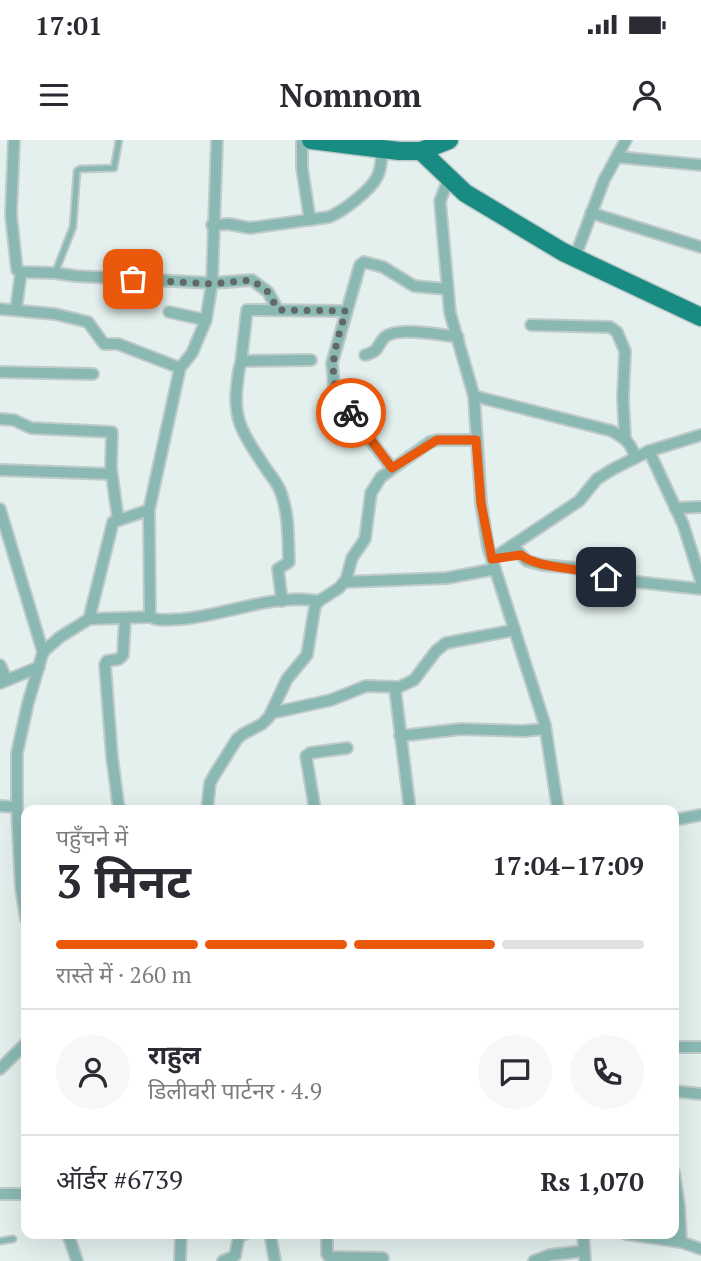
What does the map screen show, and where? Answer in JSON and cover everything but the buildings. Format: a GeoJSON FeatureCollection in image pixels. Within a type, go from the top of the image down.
{"type":"FeatureCollection","features":[{"type":"Feature","properties":{"kind":"main road"},"geometry":{"type":"LineString","coordinates":[[311,140],[421,151],[449,140]]}},
{"type":"Feature","properties":{"kind":"main road"},"geometry":{"type":"LineString","coordinates":[[421,151],[465,193],[575,257],[701,317]]}},
{"type":"Feature","properties":{"kind":"street"},"geometry":{"type":"LineString","coordinates":[[14,140],[11,215],[16,267],[21,272],[212,284],[252,280],[268,292],[278,310]]}},
{"type":"Feature","properties":{"kind":"street"},"geometry":{"type":"LineString","coordinates":[[150,617],[149,510],[180,368],[192,353],[206,320],[212,284],[217,140]]}},
{"type":"Feature","properties":{"kind":"street"},"geometry":{"type":"LineString","coordinates":[[302,140],[302,168],[310,220]]}},
{"type":"Feature","properties":{"kind":"street"},"geometry":{"type":"LineString","coordinates":[[575,257],[604,180],[626,140]]}},
{"type":"Feature","properties":{"kind":"street"},"geometry":{"type":"LineString","coordinates":[[212,225],[229,224],[250,228],[337,214],[372,185],[380,170],[382,149]]}},
{"type":"Feature","properties":{"kind":"street"},"geometry":{"type":"LineString","coordinates":[[617,157],[701,165]]}},
{"type":"Feature","properties":{"kind":"street"},"geometry":{"type":"LineString","coordinates":[[449,178],[440,201],[447,289],[450,313],[474,396],[481,503],[493,564],[545,729],[557,805]]}},
{"type":"Feature","properties":{"kind":"street"},"geometry":{"type":"LineString","coordinates":[[591,213],[701,247]]}},
{"type":"Feature","properties":{"kind":"street"},"geometry":{"type":"LineString","coordinates":[[392,468],[343,405],[334,386],[332,363],[360,265],[364,262],[383,267],[414,286],[447,289]]}},
{"type":"Feature","properties":{"kind":"street"},"geometry":{"type":"LineString","coordinates":[[16,310],[21,272]]}},
{"type":"Feature","properties":{"kind":"street"},"geometry":{"type":"LineString","coordinates":[[0,309],[55,314],[88,322],[104,344],[118,344],[180,368]]}},
{"type":"Feature","properties":{"kind":"street"},"geometry":{"type":"LineString","coordinates":[[282,601],[278,569],[289,562],[288,522],[277,483],[239,423],[236,394],[247,310],[346,311]]}},
{"type":"Feature","properties":{"kind":"street"},"geometry":{"type":"LineString","coordinates":[[169,312],[206,320]]}},
{"type":"Feature","properties":{"kind":"street"},"geometry":{"type":"LineString","coordinates":[[531,325],[610,327],[617,332],[625,351],[625,438]]}},
{"type":"Feature","properties":{"kind":"street"},"geometry":{"type":"LineString","coordinates":[[365,355],[376,351],[385,337],[399,331],[457,337]]}},
{"type":"Feature","properties":{"kind":"street"},"geometry":{"type":"LineString","coordinates":[[241,362],[311,360]]}},
{"type":"Feature","properties":{"kind":"street"},"geometry":{"type":"LineString","coordinates":[[0,372],[93,374]]}},
{"type":"Feature","properties":{"kind":"street"},"geometry":{"type":"LineString","coordinates":[[474,396],[612,431],[625,438],[635,458]]}},
{"type":"Feature","properties":{"kind":"street"},"geometry":{"type":"LineString","coordinates":[[0,419],[14,420],[31,428],[109,430],[113,435],[111,474],[118,519]]}},
{"type":"Feature","properties":{"kind":"street"},"geometry":{"type":"LineString","coordinates":[[493,564],[513,546],[579,501],[597,479],[649,451],[701,435]]}},
{"type":"Feature","properties":{"kind":"street"},"geometry":{"type":"LineString","coordinates":[[344,582],[352,558],[365,539],[374,484],[392,468],[437,440],[476,440]]}},
{"type":"Feature","properties":{"kind":"street"},"geometry":{"type":"LineString","coordinates":[[649,451],[690,544],[701,582]]}},
{"type":"Feature","properties":{"kind":"street"},"geometry":{"type":"LineString","coordinates":[[0,470],[111,474]]}},
{"type":"Feature","properties":{"kind":"street"},"geometry":{"type":"LineString","coordinates":[[675,508],[701,508]]}},
{"type":"Feature","properties":{"kind":"street"},"geometry":{"type":"LineString","coordinates":[[0,509],[5,548],[43,652],[17,753],[21,888]]}},
{"type":"Feature","properties":{"kind":"street"},"geometry":{"type":"LineString","coordinates":[[89,619],[113,522],[149,510]]}},
{"type":"Feature","properties":{"kind":"street"},"geometry":{"type":"LineString","coordinates":[[513,546],[527,561],[575,568],[619,580],[701,589]]}},
{"type":"Feature","properties":{"kind":"street"},"geometry":{"type":"LineString","coordinates":[[208,805],[210,783],[237,739],[262,724],[272,713],[287,679],[310,650],[313,613],[318,601],[344,582],[447,578],[521,555]]}},
{"type":"Feature","properties":{"kind":"street"},"geometry":{"type":"LineString","coordinates":[[43,652],[89,619],[189,618],[300,598],[318,601]]}},
{"type":"Feature","properties":{"kind":"street"},"geometry":{"type":"LineString","coordinates":[[118,805],[105,665],[107,661],[119,659],[123,655],[125,619]]}},
{"type":"Feature","properties":{"kind":"street"},"geometry":{"type":"LineString","coordinates":[[272,713],[331,700],[366,686],[397,687],[414,680],[436,651],[446,643],[514,630]]}},
{"type":"Feature","properties":{"kind":"street"},"geometry":{"type":"LineString","coordinates":[[0,665],[3,682],[39,667]]}},
{"type":"Feature","properties":{"kind":"street"},"geometry":{"type":"LineString","coordinates":[[397,687],[394,693],[409,805]]}},
{"type":"Feature","properties":{"kind":"street"},"geometry":{"type":"LineString","coordinates":[[400,736],[461,729],[545,729]]}},
{"type":"Feature","properties":{"kind":"street"},"geometry":{"type":"LineString","coordinates":[[314,805],[306,756],[310,753],[347,748]]}},
{"type":"Feature","properties":{"kind":"street"},"geometry":{"type":"LineString","coordinates":[[0,806],[20,813]]}},
{"type":"Feature","properties":{"kind":"street"},"geometry":{"type":"LineString","coordinates":[[679,819],[701,815]]}},
{"type":"Feature","properties":{"kind":"street"},"geometry":{"type":"LineString","coordinates":[[679,1047],[701,1047]]}},
{"type":"Feature","properties":{"kind":"street"},"geometry":{"type":"LineString","coordinates":[[0,1069],[21,1048]]}},
{"type":"Feature","properties":{"kind":"street"},"geometry":{"type":"LineString","coordinates":[[679,1092],[701,1094]]}},
{"type":"Feature","properties":{"kind":"street"},"geometry":{"type":"LineString","coordinates":[[0,1194],[21,1194]]}},
{"type":"Feature","properties":{"kind":"street"},"geometry":{"type":"LineString","coordinates":[[679,1206],[681,1242]]}},
{"type":"Feature","properties":{"kind":"street"},"geometry":{"type":"LineString","coordinates":[[70,1239],[77,1261]]}},
{"type":"Feature","properties":{"kind":"street"},"geometry":{"type":"LineString","coordinates":[[180,1261],[181,1239]]}},
{"type":"Feature","properties":{"kind":"street"},"geometry":{"type":"LineString","coordinates":[[223,1261],[234,1256],[238,1239]]}},
{"type":"Feature","properties":{"kind":"street"},"geometry":{"type":"LineString","coordinates":[[271,1239],[275,1261]]}},
{"type":"Feature","properties":{"kind":"street"},"geometry":{"type":"LineString","coordinates":[[327,1239],[329,1257],[383,1258]]}},
{"type":"Feature","properties":{"kind":"street"},"geometry":{"type":"LineString","coordinates":[[669,1239],[697,1248],[693,1259]]}},
{"type":"Feature","properties":{"kind":"street"},"geometry":{"type":"LineString","coordinates":[[534,1261],[550,1255],[585,1256]]}},
{"type":"Feature","properties":{"kind":"lane"},"geometry":{"type":"LineString","coordinates":[[55,273],[74,227],[77,172],[80,169],[114,168],[119,140]]}},
{"type":"Feature","properties":{"kind":"lane"},"geometry":{"type":"LineString","coordinates":[[0,1241],[13,1240]]}},
{"type":"Feature","properties":{"kind":"way so far"},"geometry":{"type":"LineString","coordinates":[[133,279],[212,284],[252,280],[268,292],[278,310],[346,311],[332,363],[334,386],[339,399],[351,413]]}},
{"type":"Feature","properties":{"kind":"route"},"geometry":{"type":"LineString","coordinates":[[351,413],[392,468],[430,442],[476,440],[481,503],[492,559],[521,555],[527,561],[575,568],[606,577]]}}]}
